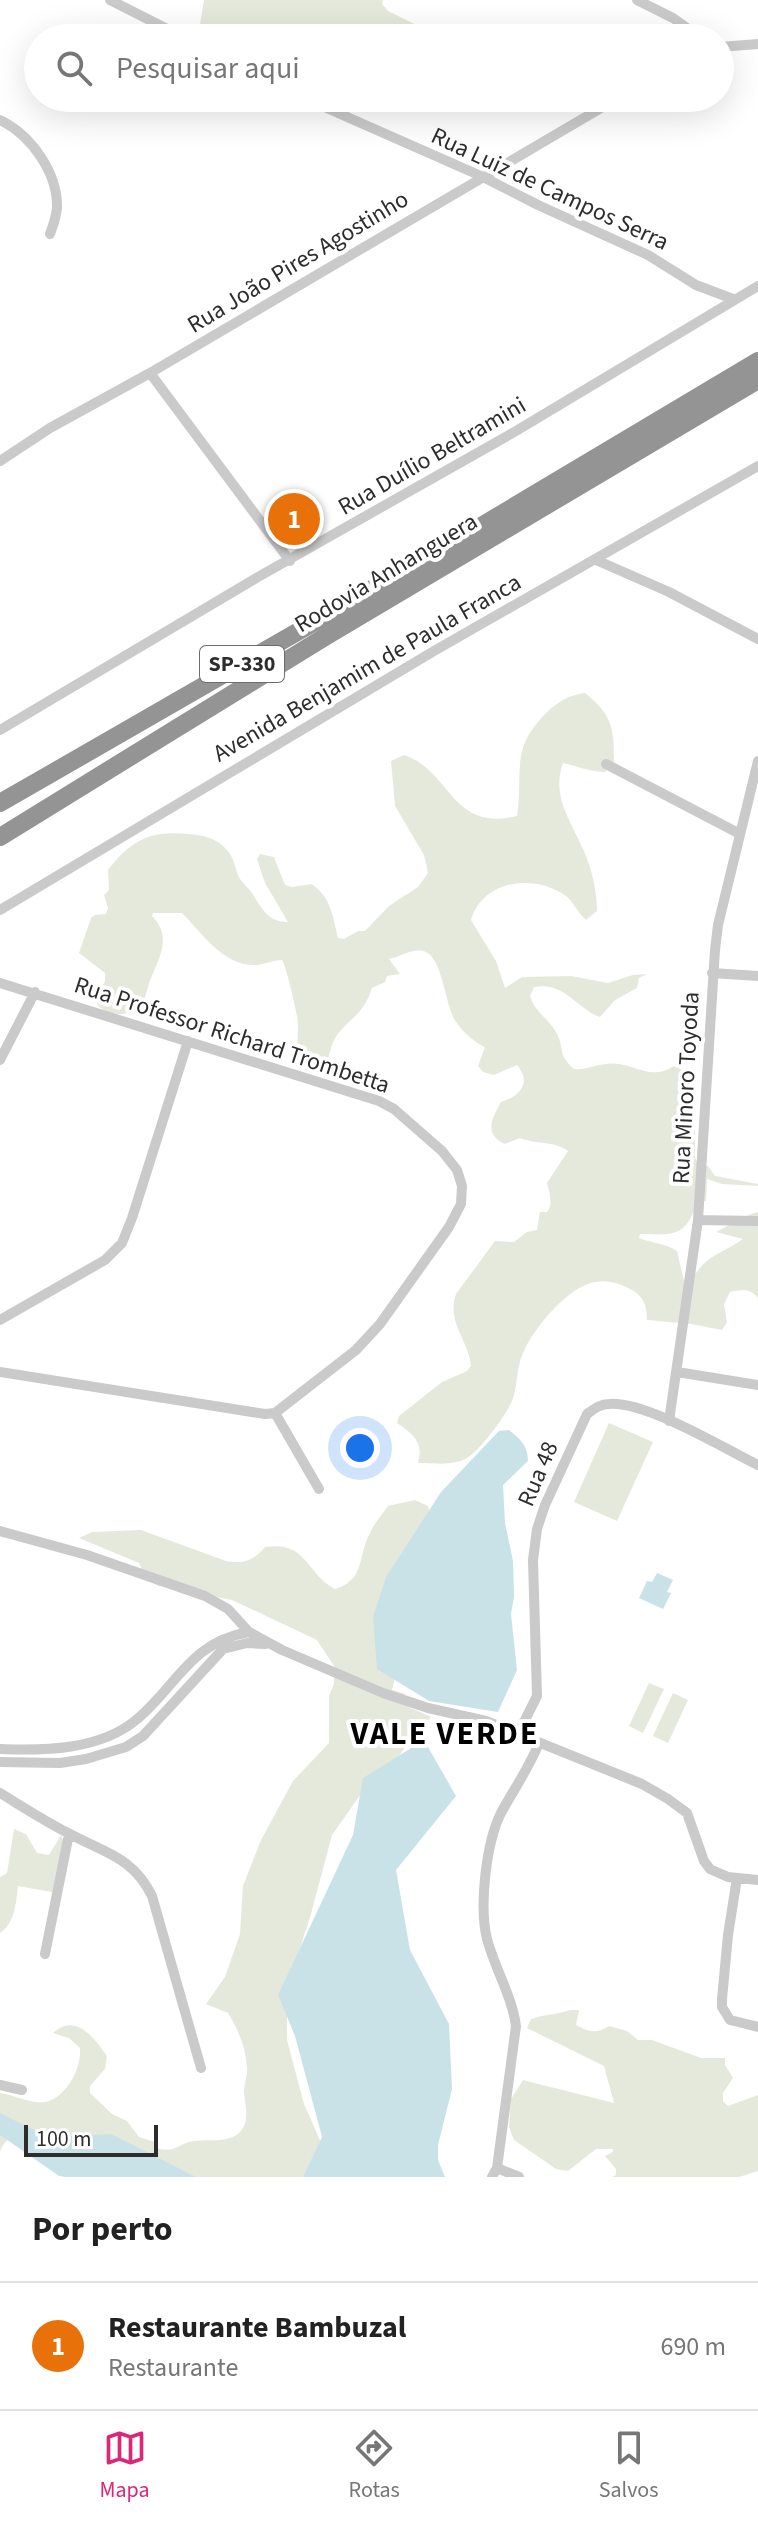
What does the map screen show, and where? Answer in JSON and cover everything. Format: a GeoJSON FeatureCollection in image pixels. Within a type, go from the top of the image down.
{"type":"FeatureCollection","features":[{"type":"Feature","properties":{"kind":"highway","name":"Rodovia Anhanguera"},"geometry":{"type":"LineString","coordinates":[[0,803],[483,525],[758,361]]}},
{"type":"Feature","properties":{"kind":"highway","name":"Rodovia Anhanguera"},"geometry":{"type":"LineString","coordinates":[[0,837],[247,684],[758,380]]}},
{"type":"Feature","properties":{"kind":"street"},"geometry":{"type":"LineString","coordinates":[[110,0],[157,24]]}},
{"type":"Feature","properties":{"kind":"street"},"geometry":{"type":"LineString","coordinates":[[637,0],[681,24]]}},
{"type":"Feature","properties":{"kind":"street"},"geometry":{"type":"LineString","coordinates":[[734,46],[758,44]]}},
{"type":"Feature","properties":{"kind":"street","name":"Rua Luiz de Campos Serra"},"geometry":{"type":"LineString","coordinates":[[336,112],[481,176],[648,255],[696,285],[733,299]]}},
{"type":"Feature","properties":{"kind":"street","name":"Rua João Pires Agostinho"},"geometry":{"type":"LineString","coordinates":[[0,461],[50,428],[150,373],[593,112]]}},
{"type":"Feature","properties":{"kind":"street"},"geometry":{"type":"LineString","coordinates":[[0,120],[21,132],[42,158],[50,176],[56,193],[57,211],[50,234]]}},
{"type":"Feature","properties":{"kind":"street","name":"Rua Duílio Beltramini"},"geometry":{"type":"LineString","coordinates":[[0,730],[516,431],[758,286]]}},
{"type":"Feature","properties":{"kind":"street"},"geometry":{"type":"LineString","coordinates":[[150,373],[290,561]]}},
{"type":"Feature","properties":{"kind":"street","name":"Avenida Benjamim de Paula Franca"},"geometry":{"type":"LineString","coordinates":[[0,910],[251,758],[758,466]]}},
{"type":"Feature","properties":{"kind":"street"},"geometry":{"type":"LineString","coordinates":[[596,560],[669,592],[758,639]]}},
{"type":"Feature","properties":{"kind":"street","name":"Rua Minoro Toyoda"},"geometry":{"type":"LineString","coordinates":[[669,1421],[698,1220],[712,973],[718,925],[758,761]]}},
{"type":"Feature","properties":{"kind":"street"},"geometry":{"type":"LineString","coordinates":[[606,764],[740,834]]}},
{"type":"Feature","properties":{"kind":"street"},"geometry":{"type":"LineString","coordinates":[[712,973],[758,976]]}},
{"type":"Feature","properties":{"kind":"street","name":"Rua Professor Richard Trombetta"},"geometry":{"type":"LineString","coordinates":[[0,983],[356,1092],[387,1105],[442,1151],[457,1170],[462,1186],[461,1204],[449,1227],[380,1324],[356,1350],[275,1413]]}},
{"type":"Feature","properties":{"kind":"street"},"geometry":{"type":"LineString","coordinates":[[0,1060],[35,992]]}},
{"type":"Feature","properties":{"kind":"street"},"geometry":{"type":"LineString","coordinates":[[0,1320],[105,1260],[122,1243],[188,1041]]}},
{"type":"Feature","properties":{"kind":"street"},"geometry":{"type":"LineString","coordinates":[[698,1220],[758,1221]]}},
{"type":"Feature","properties":{"kind":"street"},"geometry":{"type":"LineString","coordinates":[[0,1372],[158,1399],[275,1413],[319,1489]]}},
{"type":"Feature","properties":{"kind":"street"},"geometry":{"type":"LineString","coordinates":[[677,1372],[758,1385]]}},
{"type":"Feature","properties":{"kind":"street","name":"Rua 48"},"geometry":{"type":"LineString","coordinates":[[518,1734],[537,1696],[533,1560],[537,1529],[587,1414],[596,1407],[608,1404],[635,1408],[669,1421],[758,1465]]}},
{"type":"Feature","properties":{"kind":"street"},"geometry":{"type":"LineString","coordinates":[[0,1531],[87,1555],[205,1596],[228,1609],[249,1632],[383,1693],[428,1708],[486,1721],[642,1784],[687,1813],[704,1861],[710,1869],[737,1878],[758,1880]]}},
{"type":"Feature","properties":{"kind":"street"},"geometry":{"type":"LineString","coordinates":[[0,1749],[68,1747],[116,1734],[136,1721],[185,1667],[215,1642],[228,1635],[249,1632]]}},
{"type":"Feature","properties":{"kind":"street"},"geometry":{"type":"LineString","coordinates":[[0,1762],[60,1763],[126,1747],[143,1736],[223,1649],[247,1643],[274,1645]]}},
{"type":"Feature","properties":{"kind":"street"},"geometry":{"type":"LineString","coordinates":[[519,2177],[494,2172],[516,2026],[487,1938],[485,1888],[493,1836],[500,1816],[539,1743]]}},
{"type":"Feature","properties":{"kind":"street"},"geometry":{"type":"LineString","coordinates":[[0,1793],[69,1834],[121,1858],[135,1869],[152,1896],[201,2068]]}},
{"type":"Feature","properties":{"kind":"street"},"geometry":{"type":"LineString","coordinates":[[45,1954],[69,1834]]}},
{"type":"Feature","properties":{"kind":"street"},"geometry":{"type":"LineString","coordinates":[[737,1878],[722,2007],[730,2020],[758,2027]]}},
{"type":"Feature","properties":{"kind":"street"},"geometry":{"type":"LineString","coordinates":[[0,2085],[22,2090]]}},
{"type":"Feature","properties":{"kind":"shaded area"},"geometry":{"type":"Polygon","coordinates":[[[204,0],[383,0],[382,4],[388,11],[414,24],[200,24],[204,0]]]}},
{"type":"Feature","properties":{"kind":"shaded area"},"geometry":{"type":"Polygon","coordinates":[[[585,693],[601,708],[610,723],[614,762],[605,772],[563,763],[559,786],[564,808],[589,866],[597,911],[586,920],[566,896],[553,889],[539,884],[511,884],[486,896],[471,920],[496,961],[505,988],[522,977],[571,976],[608,983],[647,974],[639,978],[637,988],[615,1000],[600,1017],[554,988],[534,987],[530,996],[554,1029],[563,1056],[574,1069],[616,1064],[648,1072],[664,1071],[674,1066],[687,1071],[689,1096],[695,1115],[695,1158],[699,1165],[708,1166],[715,1176],[758,1186],[722,1184],[707,1179],[706,1201],[698,1201],[683,1228],[671,1233],[640,1234],[639,1238],[677,1251],[685,1285],[689,1285],[706,1262],[743,1239],[716,1232],[758,1212],[758,1298],[749,1291],[730,1292],[724,1304],[727,1322],[722,1330],[647,1320],[640,1296],[631,1290],[608,1282],[586,1285],[564,1299],[535,1332],[521,1359],[512,1401],[482,1445],[459,1461],[418,1463],[418,1444],[397,1423],[399,1416],[442,1382],[467,1371],[471,1366],[454,1314],[456,1294],[495,1241],[514,1242],[527,1232],[537,1230],[540,1212],[547,1212],[550,1205],[547,1183],[568,1151],[556,1145],[520,1138],[505,1144],[494,1135],[491,1125],[501,1102],[514,1096],[524,1083],[517,1065],[494,1075],[483,1072],[478,1066],[485,1047],[456,1022],[440,973],[426,952],[412,951],[389,959],[400,974],[387,976],[385,982],[372,988],[361,1010],[335,1038],[326,1067],[314,1073],[306,1069],[299,1057],[297,1016],[282,960],[257,965],[234,961],[215,948],[182,913],[153,913],[162,931],[161,954],[139,1007],[128,1013],[116,1014],[99,1007],[96,1002],[105,973],[79,953],[91,918],[106,914],[108,908],[104,895],[109,890],[108,870],[125,851],[142,839],[175,833],[199,835],[223,846],[230,853],[241,881],[266,914],[276,920],[288,922],[265,883],[257,859],[260,854],[274,857],[285,885],[311,884],[318,889],[330,908],[338,938],[344,939],[358,931],[365,931],[389,906],[418,887],[428,873],[424,855],[395,806],[391,761],[404,755],[420,763],[464,808],[478,815],[495,819],[517,816],[520,761],[527,738],[535,725],[556,705],[569,697],[585,693]]]}},
{"type":"Feature","properties":{"kind":"shaded area"},"geometry":{"type":"Polygon","coordinates":[[[609,1423],[653,1442],[617,1521],[574,1502],[609,1423]]]}},
{"type":"Feature","properties":{"kind":"shaded area"},"geometry":{"type":"Polygon","coordinates":[[[415,1500],[428,1506],[432,1519],[392,1690],[406,1694],[401,1696],[400,1703],[431,1717],[396,1760],[368,1784],[332,1835],[287,1989],[287,2040],[304,2104],[323,2147],[314,2177],[176,2177],[32,2131],[12,2137],[0,2152],[0,2093],[46,2102],[62,2092],[74,2076],[80,2048],[69,2038],[53,2033],[69,2025],[84,2030],[107,2056],[105,2069],[90,2086],[90,2093],[112,2114],[127,2121],[139,2137],[155,2142],[159,2149],[171,2149],[194,2141],[228,2139],[242,2130],[246,2119],[244,2092],[247,2070],[243,2046],[228,2013],[206,2004],[225,1977],[240,1934],[243,1886],[261,1840],[293,1781],[329,1743],[329,1696],[334,1683],[334,1666],[317,1640],[232,1600],[159,1586],[147,1580],[139,1563],[79,1538],[92,1532],[141,1530],[232,1562],[248,1560],[265,1547],[279,1546],[298,1553],[317,1575],[335,1589],[345,1585],[356,1573],[372,1529],[388,1506],[415,1500]]]}},
{"type":"Feature","properties":{"kind":"shaded area"},"geometry":{"type":"Polygon","coordinates":[[[649,1683],[664,1689],[643,1733],[629,1726],[649,1683]]]}},
{"type":"Feature","properties":{"kind":"shaded area"},"geometry":{"type":"Polygon","coordinates":[[[673,1693],[688,1700],[668,1743],[653,1736],[673,1693]]]}},
{"type":"Feature","properties":{"kind":"shaded area"},"geometry":{"type":"Polygon","coordinates":[[[14,1829],[26,1834],[37,1853],[49,1855],[61,1835],[67,1857],[66,1871],[57,1893],[18,1886],[12,1918],[0,1933],[0,1877],[7,1873],[14,1829]]]}},
{"type":"Feature","properties":{"kind":"shaded area"},"geometry":{"type":"Polygon","coordinates":[[[579,2010],[576,2025],[589,2031],[609,2026],[627,2031],[638,2040],[652,2040],[701,2058],[725,2058],[725,2065],[733,2078],[723,2093],[723,2101],[728,2106],[758,2095],[758,2171],[739,2177],[612,2177],[616,2175],[616,2169],[605,2156],[613,2149],[596,2149],[568,2171],[556,2169],[514,2140],[509,2127],[511,2099],[523,2080],[614,2103],[604,2066],[527,2028],[531,2019],[579,2010]]]}},
{"type":"Feature","properties":{"kind":"water"},"geometry":{"type":"Polygon","coordinates":[[[509,1430],[520,1440],[528,1455],[528,1461],[503,1485],[505,1523],[513,1561],[511,1614],[517,1670],[498,1712],[429,1701],[377,1669],[373,1617],[386,1577],[441,1492],[499,1431],[509,1430]]]}},
{"type":"Feature","properties":{"kind":"water"},"geometry":{"type":"Polygon","coordinates":[[[657,1573],[673,1580],[663,1609],[639,1598],[647,1581],[652,1582],[657,1573]]]}},
{"type":"Feature","properties":{"kind":"water"},"geometry":{"type":"Polygon","coordinates":[[[424,1740],[456,1796],[396,1870],[410,1950],[449,2024],[452,2089],[438,2145],[438,2160],[445,2177],[303,2177],[322,2137],[295,2036],[278,1995],[353,1835],[363,1778],[424,1740]]]}},
{"type":"Feature","properties":{"kind":"water"},"geometry":{"type":"Polygon","coordinates":[[[0,2113],[48,2137],[111,2134],[196,2177],[59,2176],[0,2135],[0,2113]]]}},
{"type":"Feature","properties":{"kind":"place","name":"Restaurante Bambuzal"},"geometry":{"type":"Point","coordinates":[294,519]}},
{"type":"Feature","properties":{"kind":"district","name":"VALE VERDE"},"geometry":{"type":"Point","coordinates":[445,1734]}}]}
